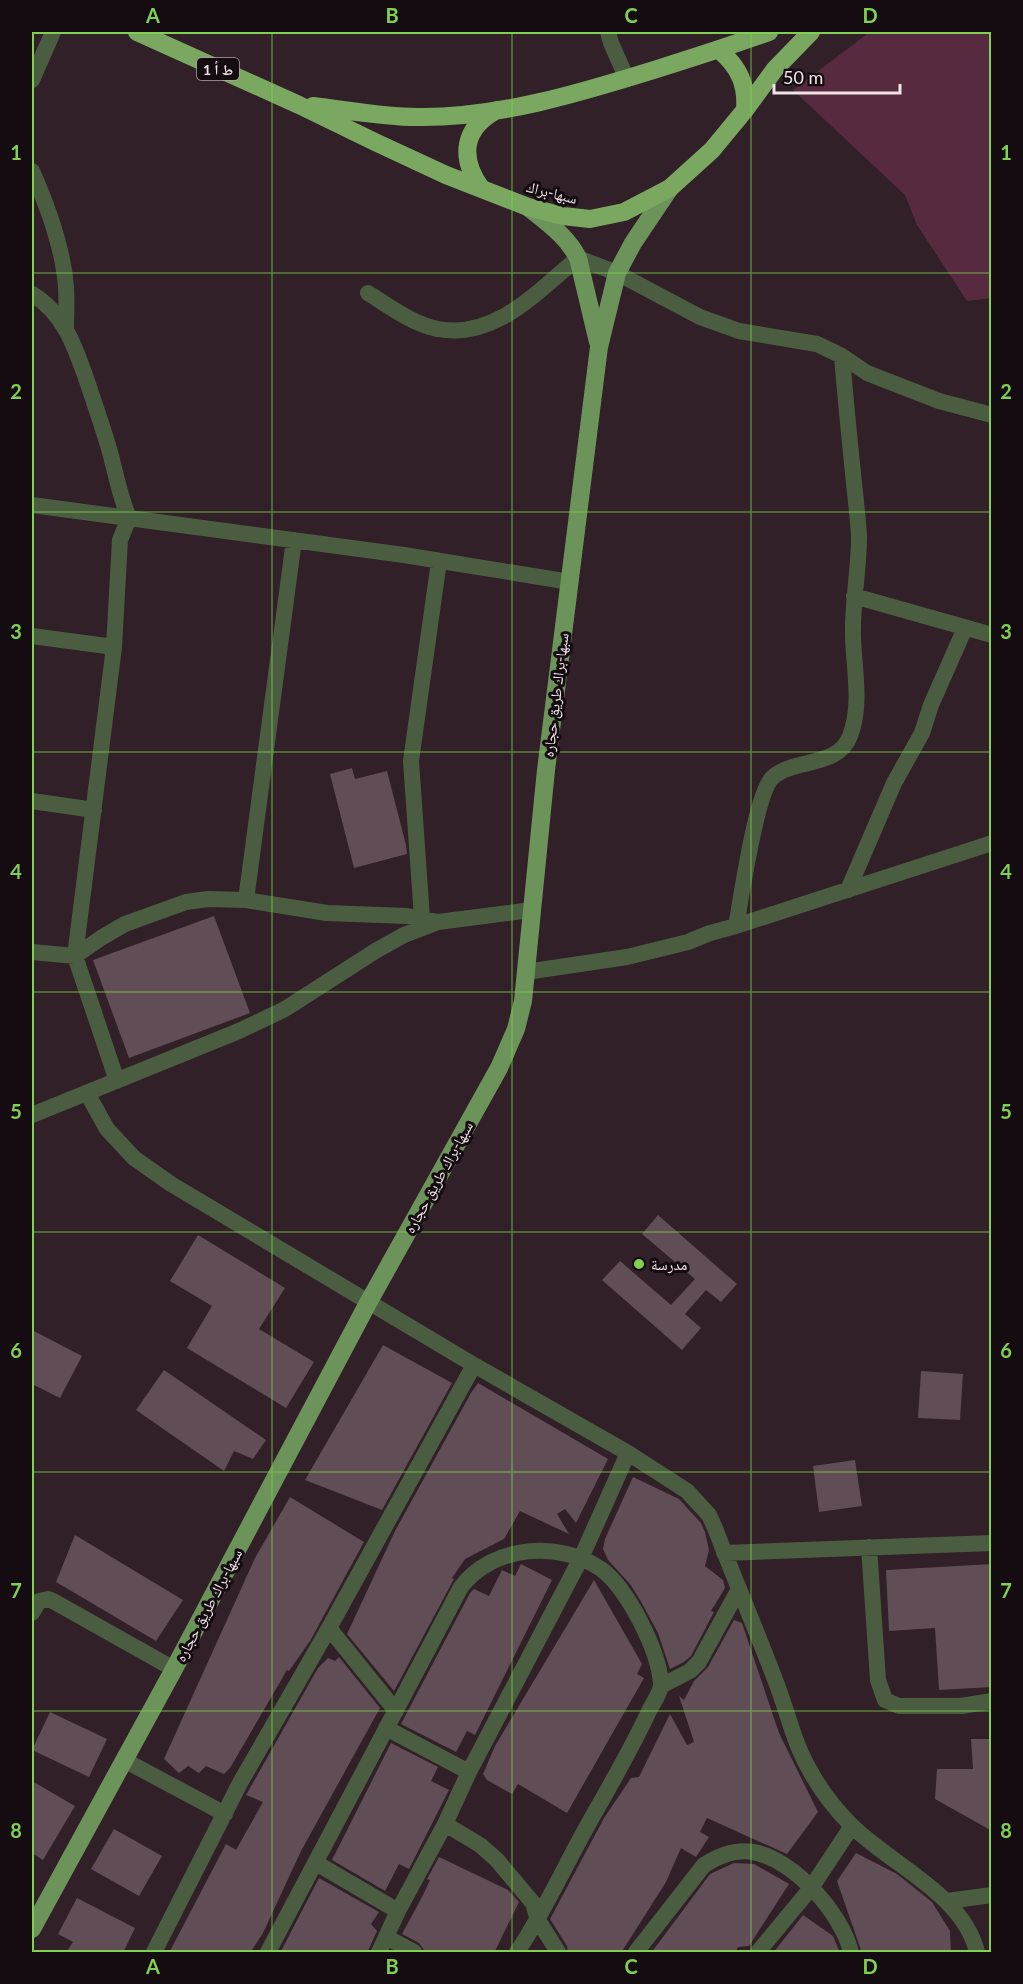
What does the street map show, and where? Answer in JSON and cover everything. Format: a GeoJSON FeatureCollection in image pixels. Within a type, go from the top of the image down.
{"type":"FeatureCollection","features":[{"type":"Feature","properties":{"kind":"highway","name":"سبها-براك"},"geometry":{"type":"LineString","coordinates":[[137,32],[446,175],[528,207],[563,216],[603,218],[640,206],[670,188],[712,150],[775,69],[811,32]]}},
{"type":"Feature","properties":{"kind":"highway","name":"سبها-براك"},"geometry":{"type":"LineString","coordinates":[[299,105],[367,114],[418,117],[499,110],[559,98],[627,79],[769,32]]}},
{"type":"Feature","properties":{"kind":"highway"},"geometry":{"type":"LineString","coordinates":[[719,50],[729,59],[741,76],[746,96],[745,110]]}},
{"type":"Feature","properties":{"kind":"highway"},"geometry":{"type":"LineString","coordinates":[[481,188],[469,167],[468,144],[474,129],[484,117],[499,110]]}},
{"type":"Feature","properties":{"kind":"main road","name":"سبها-براك طريق حجاره"},"geometry":{"type":"LineString","coordinates":[[32,1929],[174,1669],[368,1303],[499,1068],[516,1029],[523,1001],[531,910],[599,347],[617,273],[633,243],[670,188]]}},
{"type":"Feature","properties":{"kind":"main road","name":"سبها-براك طريق حجاره"},"geometry":{"type":"LineString","coordinates":[[528,207],[555,229],[572,247],[578,258],[599,347]]}},
{"type":"Feature","properties":{"kind":"street"},"geometry":{"type":"LineString","coordinates":[[32,80],[53,32]]}},
{"type":"Feature","properties":{"kind":"street"},"geometry":{"type":"LineString","coordinates":[[608,32],[627,79]]}},
{"type":"Feature","properties":{"kind":"street"},"geometry":{"type":"LineString","coordinates":[[32,171],[50,216],[58,245],[66,286],[66,329]]}},
{"type":"Feature","properties":{"kind":"street"},"geometry":{"type":"LineString","coordinates":[[368,293],[432,327],[459,330],[479,327],[496,322],[578,258],[617,273],[700,317],[739,331],[817,344],[842,356],[867,373],[939,401],[992,415]]}},
{"type":"Feature","properties":{"kind":"street"},"geometry":{"type":"LineString","coordinates":[[32,294],[48,306],[66,329],[79,356],[129,518],[120,540],[114,647],[75,956],[117,1081]]}},
{"type":"Feature","properties":{"kind":"street"},"geometry":{"type":"LineString","coordinates":[[736,926],[754,828],[764,790],[771,778],[786,769],[833,755],[842,748],[850,737],[856,709],[857,683],[853,636],[859,539],[842,356]]}},
{"type":"Feature","properties":{"kind":"street"},"geometry":{"type":"LineString","coordinates":[[32,505],[294,540],[570,582]]}},
{"type":"Feature","properties":{"kind":"street"},"geometry":{"type":"LineString","coordinates":[[246,900],[294,540]]}},
{"type":"Feature","properties":{"kind":"street"},"geometry":{"type":"LineString","coordinates":[[430,920],[411,761],[439,561]]}},
{"type":"Feature","properties":{"kind":"street"},"geometry":{"type":"LineString","coordinates":[[854,596],[992,635]]}},
{"type":"Feature","properties":{"kind":"street"},"geometry":{"type":"LineString","coordinates":[[848,891],[894,783],[922,733],[931,705],[965,628]]}},
{"type":"Feature","properties":{"kind":"street"},"geometry":{"type":"LineString","coordinates":[[32,636],[114,647]]}},
{"type":"Feature","properties":{"kind":"street"},"geometry":{"type":"LineString","coordinates":[[32,801],[94,810]]}},
{"type":"Feature","properties":{"kind":"street"},"geometry":{"type":"LineString","coordinates":[[526,972],[627,957],[688,942],[992,843]]}},
{"type":"Feature","properties":{"kind":"street"},"geometry":{"type":"LineString","coordinates":[[32,952],[75,956],[125,924],[186,902],[208,899],[246,900],[327,913],[430,920],[531,910]]}},
{"type":"Feature","properties":{"kind":"street"},"geometry":{"type":"LineString","coordinates":[[32,1115],[276,1014],[430,920]]}},
{"type":"Feature","properties":{"kind":"street"},"geometry":{"type":"LineString","coordinates":[[87,1093],[107,1129],[134,1158],[171,1184],[368,1303],[628,1453],[687,1491],[712,1521],[799,1747],[827,1796],[852,1826],[947,1901],[967,1925],[977,1953]]}},
{"type":"Feature","properties":{"kind":"street"},"geometry":{"type":"LineString","coordinates":[[154,1953],[240,1783],[329,1628],[474,1365]]}},
{"type":"Feature","properties":{"kind":"street"},"geometry":{"type":"LineString","coordinates":[[379,1953],[469,1772],[582,1558],[628,1453]]}},
{"type":"Feature","properties":{"kind":"street"},"geometry":{"type":"LineString","coordinates":[[724,1553],[992,1543]]}},
{"type":"Feature","properties":{"kind":"street"},"geometry":{"type":"LineString","coordinates":[[869,1547],[878,1680],[885,1700],[899,1706],[961,1706],[992,1701]]}},
{"type":"Feature","properties":{"kind":"street"},"geometry":{"type":"LineString","coordinates":[[268,1953],[461,1587],[473,1573],[484,1565],[518,1552],[554,1552],[582,1558],[602,1570],[627,1598],[649,1641],[661,1686]]}},
{"type":"Feature","properties":{"kind":"street"},"geometry":{"type":"LineString","coordinates":[[518,1953],[628,1756],[661,1686],[690,1671],[699,1662],[739,1588]]}},
{"type":"Feature","properties":{"kind":"street"},"geometry":{"type":"LineString","coordinates":[[32,1613],[39,1601],[48,1599],[174,1669]]}},
{"type":"Feature","properties":{"kind":"street"},"geometry":{"type":"LineString","coordinates":[[329,1628],[396,1711]]}},
{"type":"Feature","properties":{"kind":"street"},"geometry":{"type":"LineString","coordinates":[[386,1728],[469,1772]]}},
{"type":"Feature","properties":{"kind":"street"},"geometry":{"type":"LineString","coordinates":[[124,1760],[225,1814]]}},
{"type":"Feature","properties":{"kind":"street"},"geometry":{"type":"LineString","coordinates":[[445,1824],[480,1845],[530,1898],[538,1920],[558,1953]]}},
{"type":"Feature","properties":{"kind":"street"},"geometry":{"type":"LineString","coordinates":[[758,1953],[811,1888],[852,1826]]}},
{"type":"Feature","properties":{"kind":"street"},"geometry":{"type":"LineString","coordinates":[[636,1953],[696,1873],[713,1859],[737,1852],[754,1852],[784,1865],[811,1888],[843,1930],[851,1953]]}},
{"type":"Feature","properties":{"kind":"street"},"geometry":{"type":"LineString","coordinates":[[316,1863],[398,1911]]}},
{"type":"Feature","properties":{"kind":"street"},"geometry":{"type":"LineString","coordinates":[[947,1901],[992,1895]]}},
{"type":"Feature","properties":{"kind":"street"},"geometry":{"type":"LineString","coordinates":[[386,1937],[414,1953]]}},
{"type":"Feature","properties":{"kind":"shaded area"},"geometry":{"type":"Polygon","coordinates":[[[870,32],[991,32],[991,298],[967,301],[917,225],[905,195],[793,90],[870,32]]]}},
{"type":"Feature","properties":{"kind":"building"},"geometry":{"type":"Polygon","coordinates":[[[352,768],[355,779],[387,771],[407,854],[354,868],[330,774],[352,768]]]}},
{"type":"Feature","properties":{"kind":"building"},"geometry":{"type":"Polygon","coordinates":[[[214,916],[250,1013],[129,1058],[93,960],[214,916]]]}},
{"type":"Feature","properties":{"kind":"building"},"geometry":{"type":"Polygon","coordinates":[[[658,1215],[737,1284],[721,1302],[706,1290],[685,1314],[701,1328],[682,1350],[602,1280],[620,1261],[671,1305],[695,1279],[642,1234],[658,1215]]]}},
{"type":"Feature","properties":{"kind":"building"},"geometry":{"type":"Polygon","coordinates":[[[198,1235],[285,1288],[259,1329],[314,1362],[286,1408],[187,1348],[212,1306],[170,1281],[198,1235]]]}},
{"type":"Feature","properties":{"kind":"building"},"geometry":{"type":"Polygon","coordinates":[[[32,1330],[82,1356],[60,1398],[32,1384],[32,1330]]]}},
{"type":"Feature","properties":{"kind":"building"},"geometry":{"type":"Polygon","coordinates":[[[383,1345],[452,1383],[382,1510],[305,1480],[383,1345]]]}},
{"type":"Feature","properties":{"kind":"building"},"geometry":{"type":"Polygon","coordinates":[[[164,1370],[266,1440],[253,1459],[234,1451],[224,1471],[136,1410],[164,1370]]]}},
{"type":"Feature","properties":{"kind":"building"},"geometry":{"type":"Polygon","coordinates":[[[921,1371],[963,1374],[960,1420],[918,1418],[921,1371]]]}},
{"type":"Feature","properties":{"kind":"building"},"geometry":{"type":"Polygon","coordinates":[[[478,1383],[608,1459],[576,1523],[565,1509],[557,1514],[569,1534],[520,1511],[504,1539],[465,1559],[452,1578],[454,1579],[394,1691],[347,1634],[395,1531],[478,1383]]]}},
{"type":"Feature","properties":{"kind":"building"},"geometry":{"type":"Polygon","coordinates":[[[855,1460],[862,1506],[819,1512],[813,1466],[855,1460]]]}},
{"type":"Feature","properties":{"kind":"building"},"geometry":{"type":"Polygon","coordinates":[[[633,1477],[679,1499],[701,1523],[709,1550],[705,1566],[723,1580],[725,1588],[711,1611],[714,1612],[691,1656],[670,1669],[658,1633],[640,1600],[630,1584],[608,1560],[603,1549],[605,1539],[633,1477]]]}},
{"type":"Feature","properties":{"kind":"building"},"geometry":{"type":"Polygon","coordinates":[[[290,1497],[364,1542],[310,1641],[289,1671],[287,1670],[230,1768],[224,1774],[206,1766],[199,1773],[188,1766],[179,1773],[164,1759],[255,1558],[290,1497]]]}},
{"type":"Feature","properties":{"kind":"building"},"geometry":{"type":"Polygon","coordinates":[[[75,1535],[183,1600],[156,1641],[56,1582],[75,1535]]]}},
{"type":"Feature","properties":{"kind":"building"},"geometry":{"type":"Polygon","coordinates":[[[521,1564],[552,1580],[475,1735],[467,1731],[456,1752],[401,1724],[470,1593],[474,1589],[489,1596],[502,1570],[515,1576],[521,1564]]]}},
{"type":"Feature","properties":{"kind":"building"},"geometry":{"type":"Polygon","coordinates":[[[992,1564],[992,1687],[939,1690],[935,1628],[889,1631],[886,1570],[992,1564]]]}},
{"type":"Feature","properties":{"kind":"building"},"geometry":{"type":"Polygon","coordinates":[[[594,1580],[642,1664],[637,1674],[644,1678],[567,1813],[518,1784],[512,1794],[487,1780],[483,1774],[495,1746],[594,1580]]]}},
{"type":"Feature","properties":{"kind":"building"},"geometry":{"type":"Polygon","coordinates":[[[734,1620],[742,1623],[779,1733],[818,1812],[787,1854],[707,1818],[700,1832],[709,1837],[696,1857],[681,1848],[666,1882],[621,1953],[568,1953],[567,1946],[550,1919],[604,1818],[631,1778],[639,1777],[670,1714],[687,1745],[694,1742],[679,1696],[684,1700],[694,1681],[708,1667],[734,1620]]]}},
{"type":"Feature","properties":{"kind":"building"},"geometry":{"type":"Polygon","coordinates":[[[339,1657],[380,1708],[301,1851],[263,1933],[250,1953],[169,1953],[226,1844],[236,1850],[263,1802],[246,1795],[318,1668],[328,1658],[335,1661],[339,1657]]]}},
{"type":"Feature","properties":{"kind":"building"},"geometry":{"type":"Polygon","coordinates":[[[50,1712],[107,1739],[89,1777],[32,1750],[50,1712]]]}},
{"type":"Feature","properties":{"kind":"building"},"geometry":{"type":"Polygon","coordinates":[[[971,1739],[992,1739],[992,1831],[935,1799],[937,1769],[973,1769],[971,1739]]]}},
{"type":"Feature","properties":{"kind":"building"},"geometry":{"type":"Polygon","coordinates":[[[391,1743],[438,1767],[431,1781],[449,1790],[409,1869],[399,1864],[385,1891],[332,1860],[391,1743]]]}},
{"type":"Feature","properties":{"kind":"building"},"geometry":{"type":"Polygon","coordinates":[[[32,1781],[75,1806],[43,1860],[32,1853],[32,1781]]]}},
{"type":"Feature","properties":{"kind":"building"},"geometry":{"type":"Polygon","coordinates":[[[114,1829],[162,1856],[139,1896],[91,1869],[114,1829]]]}},
{"type":"Feature","properties":{"kind":"building"},"geometry":{"type":"Polygon","coordinates":[[[856,1853],[897,1874],[932,1902],[950,1931],[951,1953],[862,1953],[837,1881],[856,1853]]]}},
{"type":"Feature","properties":{"kind":"building"},"geometry":{"type":"Polygon","coordinates":[[[439,1857],[508,1890],[519,1902],[494,1953],[426,1953],[419,1943],[402,1934],[422,1897],[430,1880],[427,1879],[439,1857]]]}},
{"type":"Feature","properties":{"kind":"building"},"geometry":{"type":"Polygon","coordinates":[[[734,1863],[754,1864],[789,1884],[749,1946],[738,1947],[735,1953],[651,1953],[710,1874],[734,1863]]]}},
{"type":"Feature","properties":{"kind":"building"},"geometry":{"type":"Polygon","coordinates":[[[319,1878],[379,1912],[371,1924],[377,1931],[367,1953],[280,1953],[319,1878]]]}},
{"type":"Feature","properties":{"kind":"building"},"geometry":{"type":"Polygon","coordinates":[[[77,1898],[135,1928],[123,1953],[66,1953],[73,1942],[58,1934],[77,1898]]]}},
{"type":"Feature","properties":{"kind":"building"},"geometry":{"type":"Polygon","coordinates":[[[803,1915],[833,1936],[840,1953],[773,1953],[803,1915]]]}},
{"type":"Feature","properties":{"kind":"place","name":"مدرسة"},"geometry":{"type":"Point","coordinates":[639,1264]}}]}
